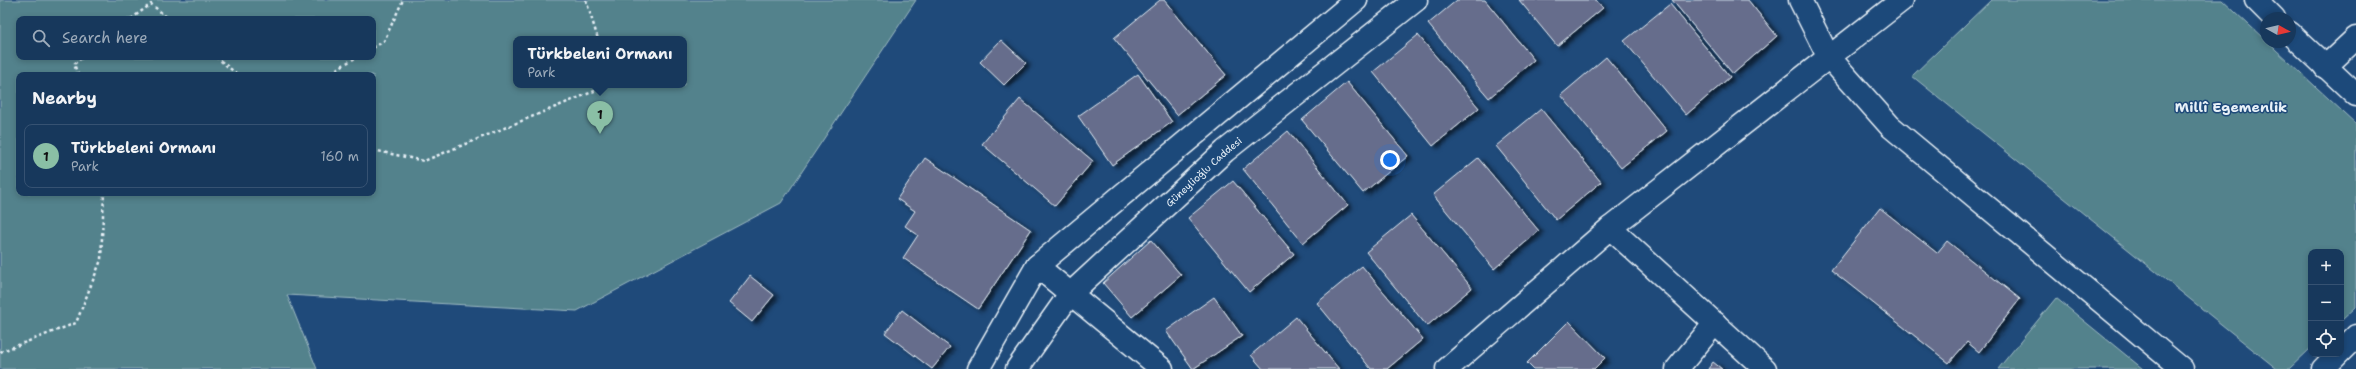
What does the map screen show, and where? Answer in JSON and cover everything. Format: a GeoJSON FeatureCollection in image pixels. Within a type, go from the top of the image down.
{"type":"FeatureCollection","features":[{"type":"Feature","properties":{"kind":"street"},"geometry":{"type":"LineString","coordinates":[[978,369],[1037,266],[1356,0]]}},
{"type":"Feature","properties":{"kind":"street","name":"Güneylioğlu Caddesi"},"geometry":{"type":"LineString","coordinates":[[1017,369],[1070,294],[1225,151],[1416,0]]}},
{"type":"Feature","properties":{"kind":"street"},"geometry":{"type":"LineString","coordinates":[[1800,0],[1828,56],[1890,126],[2182,369]]}},
{"type":"Feature","properties":{"kind":"street"},"geometry":{"type":"LineString","coordinates":[[1447,369],[1610,228],[1828,56],[1902,0]]}},
{"type":"Feature","properties":{"kind":"street"},"geometry":{"type":"LineString","coordinates":[[2256,0],[2268,12]]}},
{"type":"Feature","properties":{"kind":"street"},"geometry":{"type":"LineString","coordinates":[[2325,66],[2356,38]]}},
{"type":"Feature","properties":{"kind":"street"},"geometry":{"type":"LineString","coordinates":[[2296,39],[2356,95]]}},
{"type":"Feature","properties":{"kind":"street"},"geometry":{"type":"LineString","coordinates":[[1610,228],[1765,369]]}},
{"type":"Feature","properties":{"kind":"street"},"geometry":{"type":"LineString","coordinates":[[1037,266],[1162,369]]}},
{"type":"Feature","properties":{"kind":"street"},"geometry":{"type":"LineString","coordinates":[[1677,369],[1715,323]]}},
{"type":"Feature","properties":{"kind":"street"},"geometry":{"type":"LineString","coordinates":[[2344,348],[2356,336]]}},
{"type":"Feature","properties":{"kind":"street"},"geometry":{"type":"LineString","coordinates":[[2323,369],[2335,357]]}},
{"type":"Feature","properties":{"kind":"path"},"geometry":{"type":"LineString","coordinates":[[147,0],[165,16]]}},
{"type":"Feature","properties":{"kind":"path"},"geometry":{"type":"LineString","coordinates":[[376,46],[384,42],[403,0]]}},
{"type":"Feature","properties":{"kind":"path"},"geometry":{"type":"LineString","coordinates":[[586,0],[597,36]]}},
{"type":"Feature","properties":{"kind":"path"},"geometry":{"type":"LineString","coordinates":[[136,16],[151,4]]}},
{"type":"Feature","properties":{"kind":"path"},"geometry":{"type":"LineString","coordinates":[[77,72],[74,64],[79,60]]}},
{"type":"Feature","properties":{"kind":"path"},"geometry":{"type":"LineString","coordinates":[[220,60],[234,72]]}},
{"type":"Feature","properties":{"kind":"path"},"geometry":{"type":"LineString","coordinates":[[331,72],[352,60]]}},
{"type":"Feature","properties":{"kind":"path"},"geometry":{"type":"LineString","coordinates":[[376,151],[424,161],[597,90],[597,88]]}},
{"type":"Feature","properties":{"kind":"path"},"geometry":{"type":"LineString","coordinates":[[0,352],[76,323],[101,260],[104,196]]}},
{"type":"Feature","properties":{"kind":"green space"},"geometry":{"type":"Polygon","coordinates":[[[0,0],[916,0],[781,203],[577,311],[287,295],[317,369],[0,369],[0,0]]]}},
{"type":"Feature","properties":{"kind":"green space"},"geometry":{"type":"Polygon","coordinates":[[[1991,0],[2222,0],[2260,35],[2260,48],[2274,48],[2356,124],[2356,307],[2344,318],[2344,249],[2308,249],[2308,351],[2289,369],[2277,369],[1912,76],[1991,0]]]}},
{"type":"Feature","properties":{"kind":"green space"},"geometry":{"type":"Polygon","coordinates":[[[2056,298],[2143,369],[1998,369],[2056,298]]]}},
{"type":"Feature","properties":{"kind":"building"},"geometry":{"type":"Polygon","coordinates":[[[1160,0],[1164,0],[1226,75],[1177,115],[1114,38],[1160,0]]]}},
{"type":"Feature","properties":{"kind":"building"},"geometry":{"type":"Polygon","coordinates":[[[1457,0],[1485,0],[1534,60],[1489,98],[1428,24],[1457,0]]]}},
{"type":"Feature","properties":{"kind":"building"},"geometry":{"type":"Polygon","coordinates":[[[1519,0],[1596,0],[1603,8],[1557,46],[1519,0]]]}},
{"type":"Feature","properties":{"kind":"building"},"geometry":{"type":"Polygon","coordinates":[[[1672,0],[1748,0],[1777,36],[1733,74],[1672,0]]]}},
{"type":"Feature","properties":{"kind":"building"},"geometry":{"type":"Polygon","coordinates":[[[1670,4],[1730,77],[1686,115],[1624,41],[1670,4]]]}},
{"type":"Feature","properties":{"kind":"building"},"geometry":{"type":"Polygon","coordinates":[[[1418,35],[1479,108],[1433,146],[1373,72],[1418,35]]]}},
{"type":"Feature","properties":{"kind":"building"},"geometry":{"type":"Polygon","coordinates":[[[1001,40],[1026,63],[1004,85],[980,62],[1001,40]]]}},
{"type":"Feature","properties":{"kind":"building"},"geometry":{"type":"Polygon","coordinates":[[[1606,57],[1667,131],[1621,168],[1561,95],[1606,57]]]}},
{"type":"Feature","properties":{"kind":"building"},"geometry":{"type":"Polygon","coordinates":[[[1138,74],[1172,122],[1112,165],[1078,116],[1138,74]]]}},
{"type":"Feature","properties":{"kind":"building"},"geometry":{"type":"Polygon","coordinates":[[[1347,82],[1408,156],[1363,193],[1302,120],[1347,82]]]}},
{"type":"Feature","properties":{"kind":"building"},"geometry":{"type":"Polygon","coordinates":[[[1020,99],[1093,161],[1055,206],[982,144],[1020,99]]]}},
{"type":"Feature","properties":{"kind":"building"},"geometry":{"type":"Polygon","coordinates":[[[1541,109],[1601,182],[1556,220],[1496,146],[1541,109]]]}},
{"type":"Feature","properties":{"kind":"building"},"geometry":{"type":"Polygon","coordinates":[[[1288,131],[1348,205],[1303,243],[1243,169],[1288,131]]]}},
{"type":"Feature","properties":{"kind":"building"},"geometry":{"type":"Polygon","coordinates":[[[925,158],[1031,230],[978,309],[903,258],[918,235],[905,226],[915,211],[897,199],[925,158]]]}},
{"type":"Feature","properties":{"kind":"building"},"geometry":{"type":"Polygon","coordinates":[[[1478,158],[1539,231],[1494,269],[1433,195],[1478,158]]]}},
{"type":"Feature","properties":{"kind":"building"},"geometry":{"type":"Polygon","coordinates":[[[1233,181],[1294,254],[1249,292],[1188,218],[1233,181]]]}},
{"type":"Feature","properties":{"kind":"building"},"geometry":{"type":"Polygon","coordinates":[[[1880,208],[1937,253],[1947,241],[2020,299],[1979,352],[1967,342],[1949,363],[1831,270],[1880,208]]]}},
{"type":"Feature","properties":{"kind":"building"},"geometry":{"type":"Polygon","coordinates":[[[1411,215],[1472,288],[1427,326],[1366,252],[1411,215]]]}},
{"type":"Feature","properties":{"kind":"building"},"geometry":{"type":"Polygon","coordinates":[[[1151,240],[1181,275],[1132,317],[1103,283],[1151,240]]]}},
{"type":"Feature","properties":{"kind":"building"},"geometry":{"type":"Polygon","coordinates":[[[1362,266],[1423,339],[1387,369],[1371,369],[1317,303],[1362,266]]]}},
{"type":"Feature","properties":{"kind":"building"},"geometry":{"type":"Polygon","coordinates":[[[750,276],[774,295],[752,322],[729,303],[750,276]]]}},
{"type":"Feature","properties":{"kind":"building"},"geometry":{"type":"Polygon","coordinates":[[[1214,297],[1242,336],[1193,369],[1166,331],[1214,297]]]}},
{"type":"Feature","properties":{"kind":"building"},"geometry":{"type":"Polygon","coordinates":[[[902,310],[950,347],[932,369],[885,333],[902,310]]]}},
{"type":"Feature","properties":{"kind":"building"},"geometry":{"type":"Polygon","coordinates":[[[1296,317],[1339,369],[1263,369],[1251,355],[1296,317]]]}},
{"type":"Feature","properties":{"kind":"building"},"geometry":{"type":"Polygon","coordinates":[[[1569,321],[1605,358],[1594,369],[1533,369],[1527,363],[1569,321]]]}},
{"type":"Feature","properties":{"kind":"building"},"geometry":{"type":"Polygon","coordinates":[[[1713,362],[1722,369],[1708,369],[1713,362]]]}},
{"type":"Feature","properties":{"kind":"place","name":"Türkbeleni Ormanı"},"geometry":{"type":"Point","coordinates":[600,134]}},
{"type":"Feature","properties":{"kind":"district","name":"Millî Egemenlik"},"geometry":{"type":"Point","coordinates":[2231,107]}}]}
